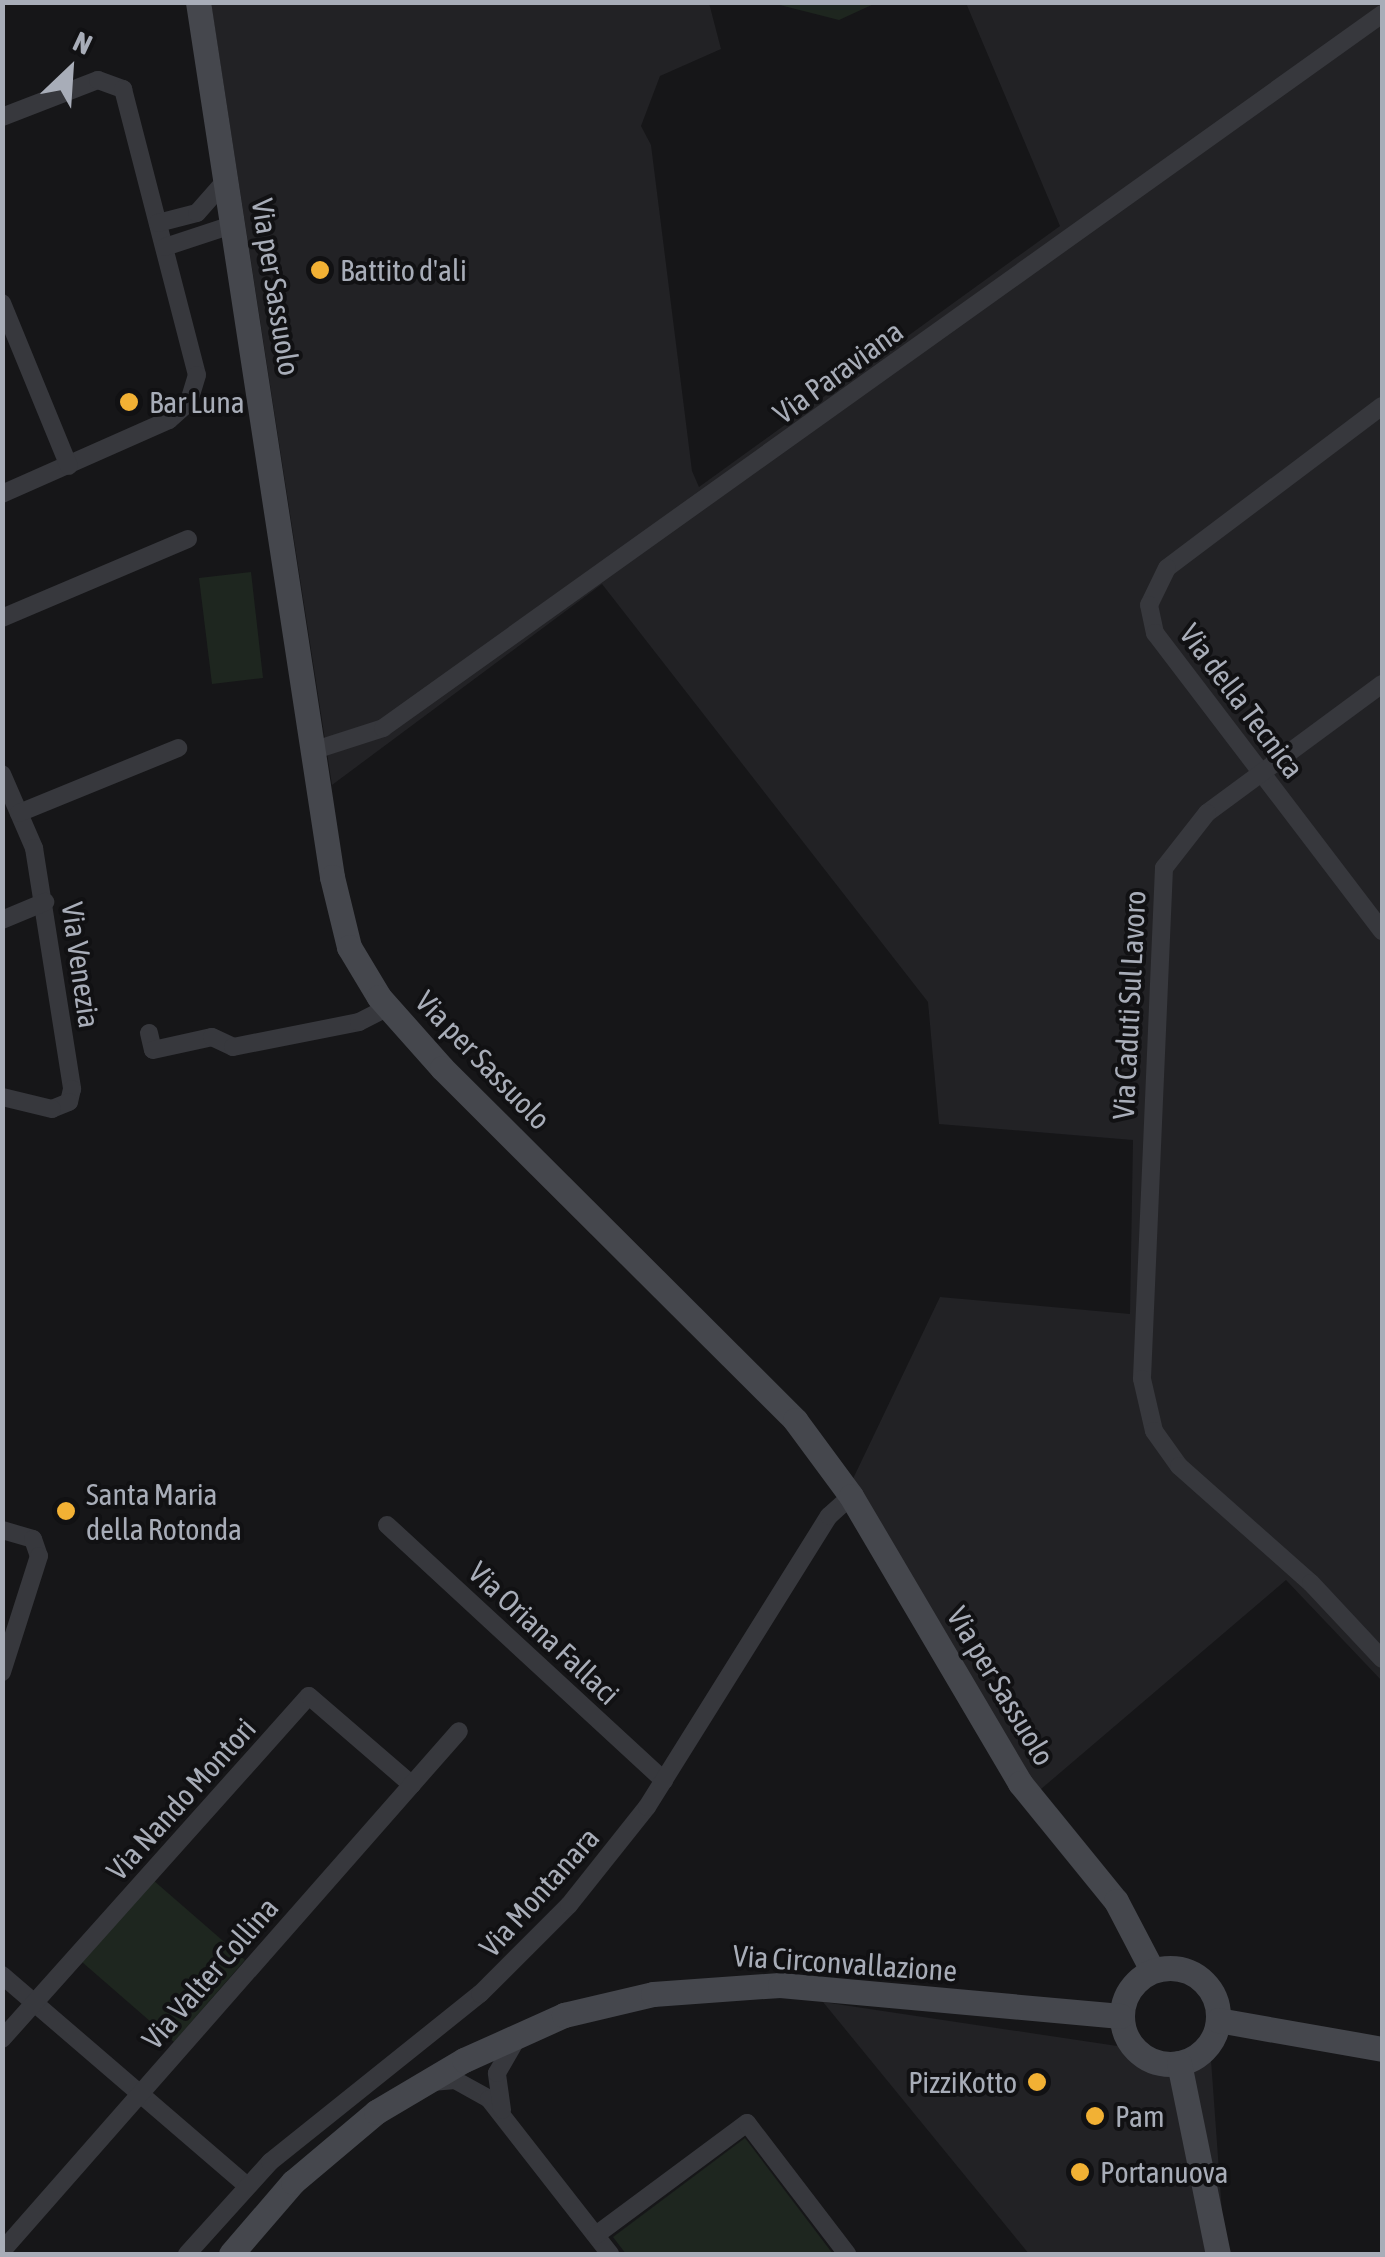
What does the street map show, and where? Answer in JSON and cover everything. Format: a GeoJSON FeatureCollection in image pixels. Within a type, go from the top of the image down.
{"type":"FeatureCollection","features":[{"type":"Feature","properties":{"kind":"main road","name":"Via per Sassuolo"},"geometry":{"type":"LineString","coordinates":[[198,2],[312,750],[339,912],[349,947],[388,1008],[796,1420],[851,1496],[1020,1783],[1116,1901],[1152,1970]]}},
{"type":"Feature","properties":{"kind":"main road"},"geometry":{"type":"LineString","coordinates":[[1180,1968],[1204,1981],[1218,2020],[1210,2044],[1179,2063],[1139,2053],[1121,2016],[1133,1984],[1152,1970],[1180,1968]]}},
{"type":"Feature","properties":{"kind":"main road","name":"Via Circonvallazione"},"geometry":{"type":"LineString","coordinates":[[231,2254],[329,2149],[410,2088],[535,2025],[653,1994],[780,1984],[1121,2016]]}},
{"type":"Feature","properties":{"kind":"main road"},"geometry":{"type":"LineString","coordinates":[[1218,2020],[1382,2049]]}},
{"type":"Feature","properties":{"kind":"main road"},"geometry":{"type":"LineString","coordinates":[[1179,2063],[1218,2254]]}},
{"type":"Feature","properties":{"kind":"street","name":"Via Paraviana"},"geometry":{"type":"LineString","coordinates":[[312,750],[383,728],[1377,14]]}},
{"type":"Feature","properties":{"kind":"street"},"geometry":{"type":"LineString","coordinates":[[2,117],[98,80],[114,81],[125,96],[197,375],[195,390],[169,420],[2,494]]}},
{"type":"Feature","properties":{"kind":"street"},"geometry":{"type":"LineString","coordinates":[[197,214],[226,180]]}},
{"type":"Feature","properties":{"kind":"street"},"geometry":{"type":"LineString","coordinates":[[158,223],[197,214],[231,218]]}},
{"type":"Feature","properties":{"kind":"street"},"geometry":{"type":"LineString","coordinates":[[165,247],[231,218]]}},
{"type":"Feature","properties":{"kind":"street"},"geometry":{"type":"LineString","coordinates":[[194,237],[235,251]]}},
{"type":"Feature","properties":{"kind":"street"},"geometry":{"type":"LineString","coordinates":[[2,303],[69,466]]}},
{"type":"Feature","properties":{"kind":"street","name":"Via della Tecnica"},"geometry":{"type":"LineString","coordinates":[[1382,406],[1168,568],[1152,590],[1149,618],[1156,633],[1382,930]]}},
{"type":"Feature","properties":{"kind":"street"},"geometry":{"type":"LineString","coordinates":[[2,618],[188,539]]}},
{"type":"Feature","properties":{"kind":"street","name":"Via Caduti Sul Lavoro"},"geometry":{"type":"LineString","coordinates":[[1382,684],[1192,826],[1172,852],[1159,890],[1142,1379],[1154,1431],[1179,1466],[1311,1583],[1382,1659]]}},
{"type":"Feature","properties":{"kind":"street"},"geometry":{"type":"LineString","coordinates":[[19,813],[178,748]]}},
{"type":"Feature","properties":{"kind":"street","name":"Via Venezia"},"geometry":{"type":"LineString","coordinates":[[2,774],[19,813],[45,902],[71,1095],[52,1109],[2,1098]]}},
{"type":"Feature","properties":{"kind":"street"},"geometry":{"type":"LineString","coordinates":[[2,920],[45,902]]}},
{"type":"Feature","properties":{"kind":"street"},"geometry":{"type":"LineString","coordinates":[[149,1033],[153,1050],[212,1037],[233,1047],[358,1022],[388,1008]]}},
{"type":"Feature","properties":{"kind":"street","name":"Via Montanara"},"geometry":{"type":"LineString","coordinates":[[187,2254],[246,2185],[526,1952],[608,1859],[664,1781],[829,1516],[851,1496]]}},
{"type":"Feature","properties":{"kind":"street","name":"Via Oriana Fallaci"},"geometry":{"type":"LineString","coordinates":[[387,1525],[664,1781]]}},
{"type":"Feature","properties":{"kind":"street"},"geometry":{"type":"LineString","coordinates":[[2,1530],[33,1540],[39,1556],[2,1672]]}},
{"type":"Feature","properties":{"kind":"street","name":"Via Nando Montori"},"geometry":{"type":"LineString","coordinates":[[2,2039],[309,1696],[412,1784]]}},
{"type":"Feature","properties":{"kind":"street","name":"Via Valter Collina"},"geometry":{"type":"LineString","coordinates":[[2,2251],[459,1731]]}},
{"type":"Feature","properties":{"kind":"street"},"geometry":{"type":"LineString","coordinates":[[2,1974],[246,2185]]}},
{"type":"Feature","properties":{"kind":"street"},"geometry":{"type":"LineString","coordinates":[[504,2116],[496,2073],[517,2039],[535,2025]]}},
{"type":"Feature","properties":{"kind":"street"},"geometry":{"type":"LineString","coordinates":[[410,2088],[455,2080],[504,2116],[610,2254]]}},
{"type":"Feature","properties":{"kind":"street"},"geometry":{"type":"LineString","coordinates":[[596,2235],[747,2123],[847,2254]]}},
{"type":"Feature","properties":{"kind":"shaded area"},"geometry":{"type":"Polygon","coordinates":[[[876,2],[839,20],[772,3],[876,2]]]}},
{"type":"Feature","properties":{"kind":"shaded area"},"geometry":{"type":"Polygon","coordinates":[[[211,3],[709,3],[721,49],[660,76],[641,126],[651,145],[692,471],[699,487],[1060,226],[966,3],[1382,3],[1382,1681],[1286,1580],[1034,1795],[850,1485],[940,1297],[1130,1314],[1133,1140],[939,1124],[928,1002],[602,584],[332,785],[211,3]]]}},
{"type":"Feature","properties":{"kind":"shaded area"},"geometry":{"type":"Polygon","coordinates":[[[251,572],[263,678],[212,684],[199,578],[251,572]]]}},
{"type":"Feature","properties":{"kind":"shaded area"},"geometry":{"type":"Polygon","coordinates":[[[153,1880],[245,1960],[174,2042],[82,1962],[153,1880]]]}},
{"type":"Feature","properties":{"kind":"shaded area"},"geometry":{"type":"Polygon","coordinates":[[[823,2002],[1211,2060],[1225,2254],[1029,2254],[823,2002]]]}},
{"type":"Feature","properties":{"kind":"shaded area"},"geometry":{"type":"Polygon","coordinates":[[[745,2138],[833,2254],[626,2254],[613,2237],[745,2138]]]}},
{"type":"Feature","properties":{"kind":"place","name":"Battito d'ali"},"geometry":{"type":"Point","coordinates":[320,270]}},
{"type":"Feature","properties":{"kind":"place","name":"Bar Luna"},"geometry":{"type":"Point","coordinates":[129,402]}},
{"type":"Feature","properties":{"kind":"place","name":"Santa Maria della Rotonda"},"geometry":{"type":"Point","coordinates":[66,1511]}},
{"type":"Feature","properties":{"kind":"place","name":"PizziKotto"},"geometry":{"type":"Point","coordinates":[1037,2082]}},
{"type":"Feature","properties":{"kind":"place","name":"Pam"},"geometry":{"type":"Point","coordinates":[1095,2116]}},
{"type":"Feature","properties":{"kind":"place","name":"Portanuova"},"geometry":{"type":"Point","coordinates":[1080,2172]}}]}
